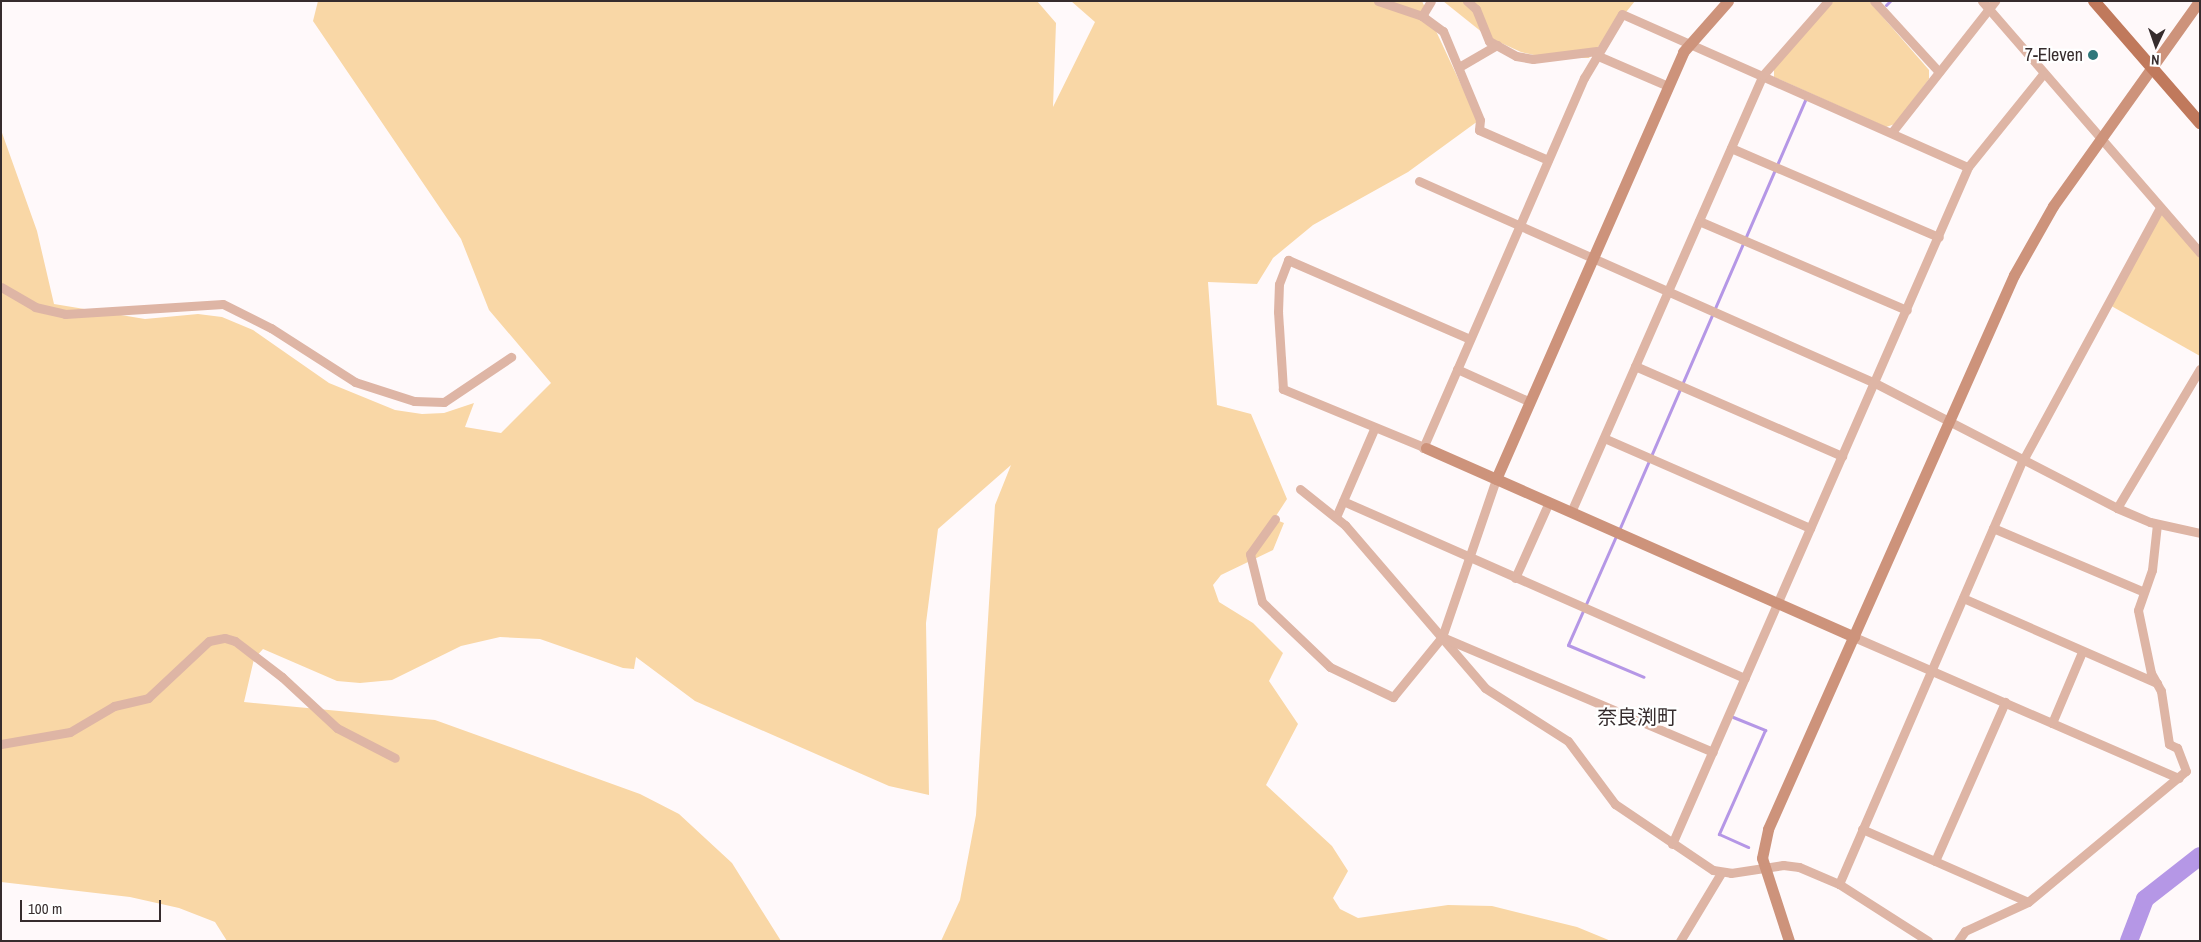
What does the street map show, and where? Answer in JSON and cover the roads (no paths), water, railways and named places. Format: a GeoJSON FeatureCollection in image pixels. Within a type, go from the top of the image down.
{"type":"FeatureCollection","features":[{"type":"Feature","properties":{"kind":"main road"},"geometry":{"type":"LineString","coordinates":[[2094,1],[2200,123]]}},
{"type":"Feature","properties":{"kind":"street"},"geometry":{"type":"LineString","coordinates":[[1378,1],[1422,16],[1443,31],[1480,120],[1479,130],[1548,160]]}},
{"type":"Feature","properties":{"kind":"street"},"geometry":{"type":"LineString","coordinates":[[1422,16],[1431,1]]}},
{"type":"Feature","properties":{"kind":"street"},"geometry":{"type":"LineString","coordinates":[[1467,1],[1476,9],[1489,41],[1497,45],[1533,59],[1597,53],[1668,86]]}},
{"type":"Feature","properties":{"kind":"street"},"geometry":{"type":"LineString","coordinates":[[1276,519],[1250,554],[1256,590],[1262,602],[1330,667],[1393,697],[1442,637],[1496,479],[1668,86],[1690,44],[1728,1]]}},
{"type":"Feature","properties":{"kind":"street"},"geometry":{"type":"LineString","coordinates":[[1571,512],[1763,75],[1828,1]]}},
{"type":"Feature","properties":{"kind":"street"},"geometry":{"type":"LineString","coordinates":[[1874,1],[1939,72]]}},
{"type":"Feature","properties":{"kind":"street"},"geometry":{"type":"LineString","coordinates":[[1982,1],[2043,74],[2200,253]]}},
{"type":"Feature","properties":{"kind":"street"},"geometry":{"type":"LineString","coordinates":[[1892,132],[1995,1]]}},
{"type":"Feature","properties":{"kind":"street"},"geometry":{"type":"LineString","coordinates":[[1789,941],[1765,867],[1761,847],[1947,420],[2018,267],[2100,138],[2199,1]]}},
{"type":"Feature","properties":{"kind":"street"},"geometry":{"type":"LineString","coordinates":[[1424,448],[1548,160],[1597,53],[1622,14],[1968,167]]}},
{"type":"Feature","properties":{"kind":"street"},"geometry":{"type":"LineString","coordinates":[[1459,67],[1497,45]]}},
{"type":"Feature","properties":{"kind":"street"},"geometry":{"type":"LineString","coordinates":[[1672,844],[1875,384],[1968,167],[2043,74]]}},
{"type":"Feature","properties":{"kind":"street"},"geometry":{"type":"LineString","coordinates":[[1731,148],[1938,237]]}},
{"type":"Feature","properties":{"kind":"street"},"geometry":{"type":"LineString","coordinates":[[1419,181],[1592,260],[1875,384],[1947,420],[2022,462],[2117,508],[2157,524],[2200,533]]}},
{"type":"Feature","properties":{"kind":"street"},"geometry":{"type":"LineString","coordinates":[[1839,884],[2022,462],[2160,208]]}},
{"type":"Feature","properties":{"kind":"street"},"geometry":{"type":"LineString","coordinates":[[1699,221],[1907,310]]}},
{"type":"Feature","properties":{"kind":"street"},"geometry":{"type":"LineString","coordinates":[[1470,339],[1288,260],[1279,284],[1279,384],[1374,429],[1424,448],[1549,502],[2178,778]]}},
{"type":"Feature","properties":{"kind":"street"},"geometry":{"type":"LineString","coordinates":[[1,287],[35,307],[66,314],[223,304],[271,328],[354,382],[414,401],[444,402],[510,357]]}},
{"type":"Feature","properties":{"kind":"street"},"geometry":{"type":"LineString","coordinates":[[1635,366],[1842,456]]}},
{"type":"Feature","properties":{"kind":"street"},"geometry":{"type":"LineString","coordinates":[[1457,369],[1530,402]]}},
{"type":"Feature","properties":{"kind":"street"},"geometry":{"type":"LineString","coordinates":[[2117,508],[2200,369]]}},
{"type":"Feature","properties":{"kind":"street"},"geometry":{"type":"LineString","coordinates":[[1336,517],[1374,429]]}},
{"type":"Feature","properties":{"kind":"street"},"geometry":{"type":"LineString","coordinates":[[1604,438],[1810,528]]}},
{"type":"Feature","properties":{"kind":"street"},"geometry":{"type":"LineString","coordinates":[[1300,489],[1336,517],[1442,637],[1484,688],[1568,741],[1606,795],[1672,844],[1721,873],[1790,865],[1839,884],[1928,941]]}},
{"type":"Feature","properties":{"kind":"street"},"geometry":{"type":"LineString","coordinates":[[1343,501],[1744,678]]}},
{"type":"Feature","properties":{"kind":"street"},"geometry":{"type":"LineString","coordinates":[[1515,578],[1549,502]]}},
{"type":"Feature","properties":{"kind":"street"},"geometry":{"type":"LineString","coordinates":[[1958,941],[1965,932],[2028,902],[2187,769],[2177,748],[2169,744],[2157,683],[2141,633],[2138,605],[2152,570],[2157,524]]}},
{"type":"Feature","properties":{"kind":"street"},"geometry":{"type":"LineString","coordinates":[[1993,528],[2142,591]]}},
{"type":"Feature","properties":{"kind":"street"},"geometry":{"type":"LineString","coordinates":[[1963,598],[2082,652],[2157,683]]}},
{"type":"Feature","properties":{"kind":"street"},"geometry":{"type":"LineString","coordinates":[[1442,637],[1713,752]]}},
{"type":"Feature","properties":{"kind":"street"},"geometry":{"type":"LineString","coordinates":[[1,744],[70,732],[114,706],[148,698],[209,641],[225,638],[282,677],[338,728],[395,758]]}},
{"type":"Feature","properties":{"kind":"street"},"geometry":{"type":"LineString","coordinates":[[2052,723],[2082,652]]}},
{"type":"Feature","properties":{"kind":"street"},"geometry":{"type":"LineString","coordinates":[[1935,861],[2005,702]]}},
{"type":"Feature","properties":{"kind":"street"},"geometry":{"type":"LineString","coordinates":[[1862,829],[2028,902]]}},
{"type":"Feature","properties":{"kind":"street"},"geometry":{"type":"LineString","coordinates":[[1680,941],[1721,873]]}},
{"type":"Feature","properties":{"kind":"waterway"},"geometry":{"type":"LineString","coordinates":[[1886,5],[1890,1]]}},
{"type":"Feature","properties":{"kind":"waterway"},"geometry":{"type":"LineString","coordinates":[[1619,530],[1805,100]]}},
{"type":"Feature","properties":{"kind":"waterway"},"geometry":{"type":"LineString","coordinates":[[1616,536],[1568,645],[1644,677]]}},
{"type":"Feature","properties":{"kind":"waterway"},"geometry":{"type":"LineString","coordinates":[[1733,717],[1765,730],[1719,834],[1748,847]]}},
{"type":"Feature","properties":{"kind":"waterway"},"geometry":{"type":"LineString","coordinates":[[2129,941],[2145,899],[2200,856]]}},
{"type":"Feature","properties":{"kind":"place","name":"7-Eleven"},"geometry":{"type":"Point","coordinates":[2093,55]}},
{"type":"Feature","properties":{"kind":"district","name":"奈良渕町"},"geometry":{"type":"Point","coordinates":[1637,716]}}]}
